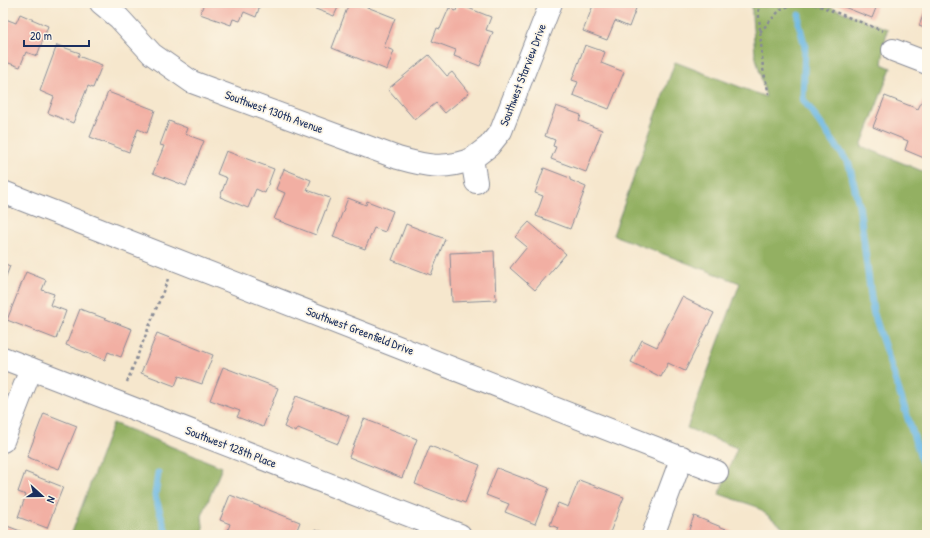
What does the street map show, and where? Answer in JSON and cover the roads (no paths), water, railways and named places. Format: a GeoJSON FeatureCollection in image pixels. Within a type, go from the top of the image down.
{"type":"FeatureCollection","features":[{"type":"Feature","properties":{"kind":"street","name":"Southwest 130th Avenue"},"geometry":{"type":"LineString","coordinates":[[101,3],[119,18],[152,54],[192,82],[390,156],[414,163],[443,167],[461,164],[472,159]]}},
{"type":"Feature","properties":{"kind":"street","name":"Southwest Starview Drive"},"geometry":{"type":"LineString","coordinates":[[472,159],[490,146],[501,131],[552,3]]}},
{"type":"Feature","properties":{"kind":"street"},"geometry":{"type":"LineString","coordinates":[[893,50],[927,63]]}},
{"type":"Feature","properties":{"kind":"street"},"geometry":{"type":"LineString","coordinates":[[472,159],[476,182]]}},
{"type":"Feature","properties":{"kind":"street","name":"Southwest Greenfield Drive"},"geometry":{"type":"LineString","coordinates":[[3,192],[717,472]]}},
{"type":"Feature","properties":{"kind":"street","name":"Southwest 128th Place"},"geometry":{"type":"LineString","coordinates":[[3,358],[460,535]]}},
{"type":"Feature","properties":{"kind":"street"},"geometry":{"type":"LineString","coordinates":[[3,441],[31,369]]}},
{"type":"Feature","properties":{"kind":"street"},"geometry":{"type":"LineString","coordinates":[[653,535],[682,457]]}},
{"type":"Feature","properties":{"kind":"waterway"},"geometry":{"type":"LineString","coordinates":[[799,15],[799,24],[805,47],[803,99],[849,164],[859,205],[873,311],[927,477]]}},
{"type":"Feature","properties":{"kind":"waterway"},"geometry":{"type":"LineString","coordinates":[[158,473],[155,496],[167,535]]}}]}
